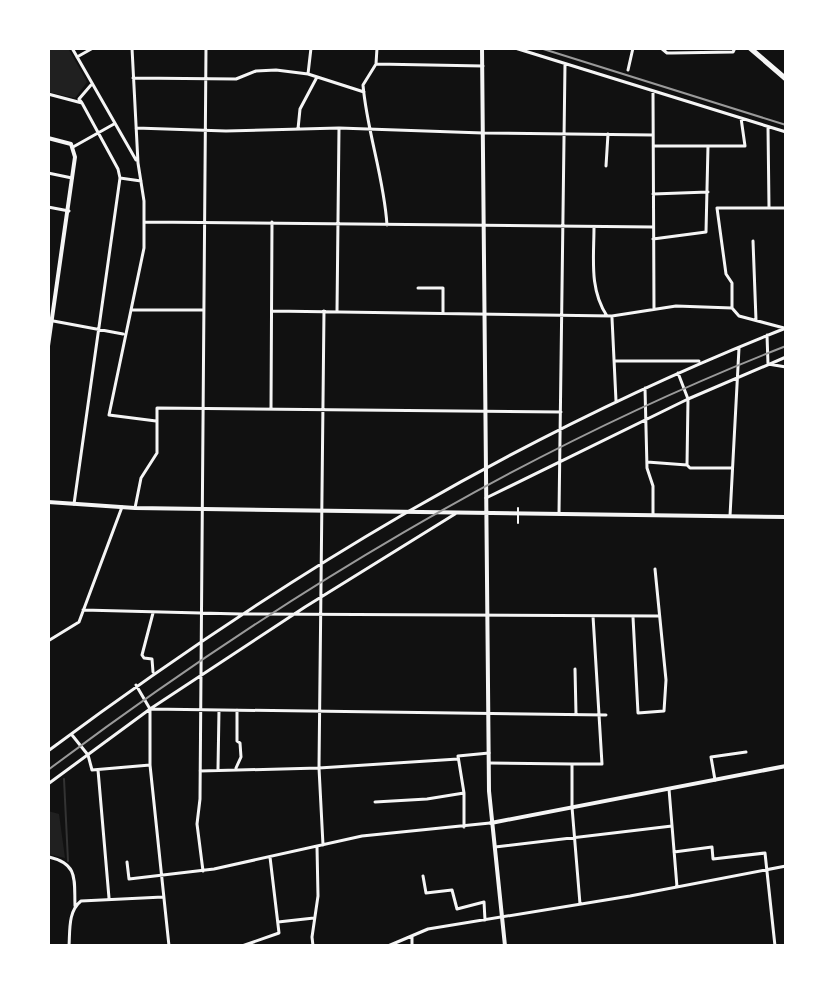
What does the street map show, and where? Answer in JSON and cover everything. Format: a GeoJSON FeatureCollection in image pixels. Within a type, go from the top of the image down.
{"type":"FeatureCollection","features":[{"type":"Feature","properties":{"kind":"main road"},"geometry":{"type":"LineString","coordinates":[[750,48],[786,78]]}},
{"type":"Feature","properties":{"kind":"street"},"geometry":{"type":"LineString","coordinates":[[72,48],[138,163]]}},
{"type":"Feature","properties":{"kind":"street"},"geometry":{"type":"LineString","coordinates":[[77,57],[93,48]]}},
{"type":"Feature","properties":{"kind":"street"},"geometry":{"type":"LineString","coordinates":[[132,48],[138,163],[145,222],[144,248],[109,415],[156,421]]}},
{"type":"Feature","properties":{"kind":"street"},"geometry":{"type":"LineString","coordinates":[[203,871],[197,824],[206,48]]}},
{"type":"Feature","properties":{"kind":"street"},"geometry":{"type":"LineString","coordinates":[[308,74],[311,48]]}},
{"type":"Feature","properties":{"kind":"street"},"geometry":{"type":"LineString","coordinates":[[377,48],[376,64],[366,76],[364,92],[385,195],[387,225]]}},
{"type":"Feature","properties":{"kind":"street"},"geometry":{"type":"LineString","coordinates":[[482,48],[489,763],[491,823],[505,946]]}},
{"type":"Feature","properties":{"kind":"street"},"geometry":{"type":"LineString","coordinates":[[515,48],[786,132]]}},
{"type":"Feature","properties":{"kind":"street"},"geometry":{"type":"LineString","coordinates":[[628,70],[633,48]]}},
{"type":"Feature","properties":{"kind":"street"},"geometry":{"type":"LineString","coordinates":[[661,48],[733,52],[735,48]]}},
{"type":"Feature","properties":{"kind":"street"},"geometry":{"type":"LineString","coordinates":[[376,64],[483,66]]}},
{"type":"Feature","properties":{"kind":"street"},"geometry":{"type":"LineString","coordinates":[[559,514],[565,64]]}},
{"type":"Feature","properties":{"kind":"street"},"geometry":{"type":"LineString","coordinates":[[133,78],[236,79],[256,71],[276,70],[308,74],[364,92]]}},
{"type":"Feature","properties":{"kind":"street"},"geometry":{"type":"LineString","coordinates":[[298,129],[300,109],[317,77]]}},
{"type":"Feature","properties":{"kind":"street"},"geometry":{"type":"LineString","coordinates":[[74,504],[120,178],[79,99],[91,85]]}},
{"type":"Feature","properties":{"kind":"street"},"geometry":{"type":"LineString","coordinates":[[653,92],[654,309]]}},
{"type":"Feature","properties":{"kind":"street"},"geometry":{"type":"LineString","coordinates":[[48,94],[82,103]]}},
{"type":"Feature","properties":{"kind":"street"},"geometry":{"type":"LineString","coordinates":[[654,146],[745,146],[741,118]]}},
{"type":"Feature","properties":{"kind":"street"},"geometry":{"type":"LineString","coordinates":[[73,147],[114,124]]}},
{"type":"Feature","properties":{"kind":"street"},"geometry":{"type":"LineString","coordinates":[[768,126],[769,207]]}},
{"type":"Feature","properties":{"kind":"street"},"geometry":{"type":"LineString","coordinates":[[136,128],[339,128],[653,135]]}},
{"type":"Feature","properties":{"kind":"street"},"geometry":{"type":"LineString","coordinates":[[337,312],[339,128]]}},
{"type":"Feature","properties":{"kind":"street"},"geometry":{"type":"LineString","coordinates":[[606,166],[608,134]]}},
{"type":"Feature","properties":{"kind":"street"},"geometry":{"type":"LineString","coordinates":[[48,138],[71,144],[75,157],[48,346]]}},
{"type":"Feature","properties":{"kind":"street"},"geometry":{"type":"LineString","coordinates":[[653,239],[706,232],[708,146]]}},
{"type":"Feature","properties":{"kind":"street"},"geometry":{"type":"LineString","coordinates":[[48,173],[72,178]]}},
{"type":"Feature","properties":{"kind":"street"},"geometry":{"type":"LineString","coordinates":[[120,178],[141,181]]}},
{"type":"Feature","properties":{"kind":"street"},"geometry":{"type":"LineString","coordinates":[[653,194],[708,192]]}},
{"type":"Feature","properties":{"kind":"street"},"geometry":{"type":"LineString","coordinates":[[48,207],[69,211]]}},
{"type":"Feature","properties":{"kind":"street"},"geometry":{"type":"LineString","coordinates":[[707,208],[786,208]]}},
{"type":"Feature","properties":{"kind":"street"},"geometry":{"type":"LineString","coordinates":[[717,208],[726,274],[732,283],[732,308],[739,316],[786,328]]}},
{"type":"Feature","properties":{"kind":"street"},"geometry":{"type":"LineString","coordinates":[[145,222],[653,227]]}},
{"type":"Feature","properties":{"kind":"street"},"geometry":{"type":"LineString","coordinates":[[271,409],[272,222]]}},
{"type":"Feature","properties":{"kind":"street"},"geometry":{"type":"LineString","coordinates":[[594,226],[594,281],[599,303],[609,316],[616,401]]}},
{"type":"Feature","properties":{"kind":"street"},"geometry":{"type":"LineString","coordinates":[[753,241],[756,320]]}},
{"type":"Feature","properties":{"kind":"street"},"geometry":{"type":"LineString","coordinates":[[418,288],[443,288],[443,312]]}},
{"type":"Feature","properties":{"kind":"street"},"geometry":{"type":"LineString","coordinates":[[272,311],[609,316],[676,306],[732,308]]}},
{"type":"Feature","properties":{"kind":"street"},"geometry":{"type":"LineString","coordinates":[[132,310],[203,310]]}},
{"type":"Feature","properties":{"kind":"street"},"geometry":{"type":"LineString","coordinates":[[313,946],[320,846],[324,311]]}},
{"type":"Feature","properties":{"kind":"street"},"geometry":{"type":"LineString","coordinates":[[50,321],[124,335]]}},
{"type":"Feature","properties":{"kind":"street"},"geometry":{"type":"LineString","coordinates":[[48,751],[201,639],[406,512],[616,401],[786,328]]}},
{"type":"Feature","properties":{"kind":"street"},"geometry":{"type":"LineString","coordinates":[[767,335],[768,364]]}},
{"type":"Feature","properties":{"kind":"street"},"geometry":{"type":"LineString","coordinates":[[730,516],[739,347]]}},
{"type":"Feature","properties":{"kind":"street"},"geometry":{"type":"LineString","coordinates":[[486,498],[647,418],[786,357]]}},
{"type":"Feature","properties":{"kind":"street"},"geometry":{"type":"LineString","coordinates":[[615,361],[704,361]]}},
{"type":"Feature","properties":{"kind":"street"},"geometry":{"type":"LineString","coordinates":[[768,364],[786,367]]}},
{"type":"Feature","properties":{"kind":"street"},"geometry":{"type":"LineString","coordinates":[[678,373],[688,399],[687,465]]}},
{"type":"Feature","properties":{"kind":"street"},"geometry":{"type":"LineString","coordinates":[[645,388],[647,462],[653,486],[653,515]]}},
{"type":"Feature","properties":{"kind":"street"},"geometry":{"type":"LineString","coordinates":[[135,508],[141,478],[157,453],[157,408],[561,412]]}},
{"type":"Feature","properties":{"kind":"street"},"geometry":{"type":"LineString","coordinates":[[647,462],[687,465],[690,468],[731,468]]}},
{"type":"Feature","properties":{"kind":"street"},"geometry":{"type":"LineString","coordinates":[[48,502],[135,508],[786,517]]}},
{"type":"Feature","properties":{"kind":"street"},"geometry":{"type":"LineString","coordinates":[[48,641],[79,622],[122,507]]}},
{"type":"Feature","properties":{"kind":"street"},"geometry":{"type":"LineString","coordinates":[[518,508],[518,523]]}},
{"type":"Feature","properties":{"kind":"street"},"geometry":{"type":"LineString","coordinates":[[48,784],[150,709],[459,512]]}},
{"type":"Feature","properties":{"kind":"street"},"geometry":{"type":"LineString","coordinates":[[633,617],[638,713],[664,711],[666,680],[655,569]]}},
{"type":"Feature","properties":{"kind":"street"},"geometry":{"type":"LineString","coordinates":[[83,610],[294,615],[658,616]]}},
{"type":"Feature","properties":{"kind":"street"},"geometry":{"type":"LineString","coordinates":[[153,613],[142,655],[152,659],[153,672]]}},
{"type":"Feature","properties":{"kind":"street"},"geometry":{"type":"LineString","coordinates":[[489,763],[602,764],[593,616]]}},
{"type":"Feature","properties":{"kind":"street"},"geometry":{"type":"LineString","coordinates":[[575,669],[576,714]]}},
{"type":"Feature","properties":{"kind":"street"},"geometry":{"type":"LineString","coordinates":[[136,685],[150,709],[150,765],[169,946]]}},
{"type":"Feature","properties":{"kind":"street"},"geometry":{"type":"LineString","coordinates":[[150,709],[489,711],[606,715]]}},
{"type":"Feature","properties":{"kind":"street"},"geometry":{"type":"LineString","coordinates":[[218,769],[219,710]]}},
{"type":"Feature","properties":{"kind":"street"},"geometry":{"type":"LineString","coordinates":[[236,768],[241,757],[240,743],[237,741],[237,710]]}},
{"type":"Feature","properties":{"kind":"street"},"geometry":{"type":"LineString","coordinates":[[71,733],[88,755],[92,770],[150,765]]}},
{"type":"Feature","properties":{"kind":"street"},"geometry":{"type":"LineString","coordinates":[[715,780],[711,757],[746,752]]}},
{"type":"Feature","properties":{"kind":"street"},"geometry":{"type":"LineString","coordinates":[[200,771],[319,768],[458,759],[458,756],[489,753]]}},
{"type":"Feature","properties":{"kind":"street"},"geometry":{"type":"LineString","coordinates":[[458,759],[464,793],[464,827]]}},
{"type":"Feature","properties":{"kind":"street"},"geometry":{"type":"LineString","coordinates":[[572,764],[572,807],[580,904]]}},
{"type":"Feature","properties":{"kind":"street"},"geometry":{"type":"LineString","coordinates":[[127,862],[129,879],[203,871],[398,831],[491,823],[786,766]]}},
{"type":"Feature","properties":{"kind":"street"},"geometry":{"type":"LineString","coordinates":[[98,770],[109,898]]}},
{"type":"Feature","properties":{"kind":"street"},"geometry":{"type":"LineString","coordinates":[[669,789],[677,887]]}},
{"type":"Feature","properties":{"kind":"street"},"geometry":{"type":"LineString","coordinates":[[375,802],[464,793]]}},
{"type":"Feature","properties":{"kind":"street"},"geometry":{"type":"LineString","coordinates":[[495,847],[672,826]]}},
{"type":"Feature","properties":{"kind":"street"},"geometry":{"type":"LineString","coordinates":[[674,852],[712,847],[713,859],[765,853],[775,946]]}},
{"type":"Feature","properties":{"kind":"street"},"geometry":{"type":"LineString","coordinates":[[242,946],[279,933],[270,856]]}},
{"type":"Feature","properties":{"kind":"street"},"geometry":{"type":"LineString","coordinates":[[48,864],[48,857],[63,860],[74,873],[75,906],[69,946]]}},
{"type":"Feature","properties":{"kind":"street"},"geometry":{"type":"LineString","coordinates":[[388,946],[428,929],[786,866]]}},
{"type":"Feature","properties":{"kind":"street"},"geometry":{"type":"LineString","coordinates":[[423,876],[426,893],[452,890],[457,909],[484,902],[485,920]]}},
{"type":"Feature","properties":{"kind":"street"},"geometry":{"type":"LineString","coordinates":[[75,906],[89,899],[163,897]]}},
{"type":"Feature","properties":{"kind":"street"},"geometry":{"type":"LineString","coordinates":[[278,922],[314,918]]}},
{"type":"Feature","properties":{"kind":"street"},"geometry":{"type":"LineString","coordinates":[[412,936],[412,946]]}},
{"type":"Feature","properties":{"kind":"shaded area"},"geometry":{"type":"Polygon","coordinates":[[[48,48],[68,48],[87,82],[75,98],[48,92],[48,48]]]}},
{"type":"Feature","properties":{"kind":"shaded area"},"geometry":{"type":"Polygon","coordinates":[[[48,811],[59,814],[65,858],[48,854],[48,811]]]}},
{"type":"Feature","properties":{"kind":"waterway"},"geometry":{"type":"LineString","coordinates":[[64,779],[68,861]]}},
{"type":"Feature","properties":{"kind":"railway"},"geometry":{"type":"LineString","coordinates":[[540,48],[786,125]]}},
{"type":"Feature","properties":{"kind":"railway"},"geometry":{"type":"LineString","coordinates":[[48,770],[222,646],[403,533],[591,432],[687,387],[786,346]]}}]}
